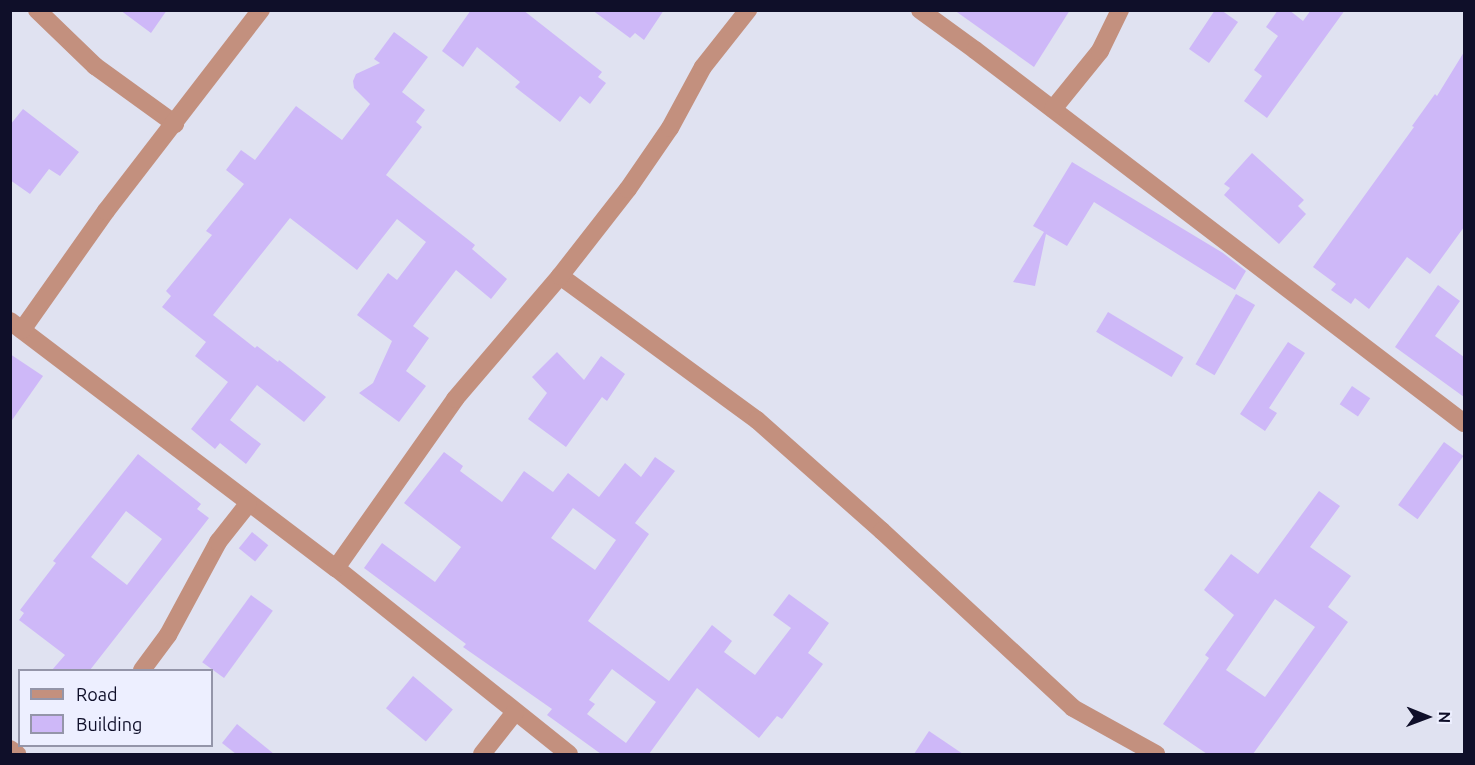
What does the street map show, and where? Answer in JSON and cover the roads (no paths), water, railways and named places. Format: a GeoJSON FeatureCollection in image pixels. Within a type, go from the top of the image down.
{"type":"FeatureCollection","features":[{"type":"Feature","properties":{"kind":"street"},"geometry":{"type":"LineString","coordinates":[[37,10],[95,66],[175,124]]}},
{"type":"Feature","properties":{"kind":"street"},"geometry":{"type":"LineString","coordinates":[[261,10],[175,124],[16,326],[248,504],[336,568],[570,754]]}},
{"type":"Feature","properties":{"kind":"street"},"geometry":{"type":"LineString","coordinates":[[336,568],[455,399],[560,276],[628,189],[670,128],[703,67],[748,10]]}},
{"type":"Feature","properties":{"kind":"street"},"geometry":{"type":"LineString","coordinates":[[920,10],[1464,423]]}},
{"type":"Feature","properties":{"kind":"street"},"geometry":{"type":"LineString","coordinates":[[1053,109],[1100,51],[1120,10]]}},
{"type":"Feature","properties":{"kind":"street"},"geometry":{"type":"LineString","coordinates":[[560,276],[757,420],[882,531],[1073,708],[1156,754]]}},
{"type":"Feature","properties":{"kind":"street"},"geometry":{"type":"LineString","coordinates":[[143,669],[168,635],[218,542],[248,504]]}},
{"type":"Feature","properties":{"kind":"street"},"geometry":{"type":"LineString","coordinates":[[482,754],[515,712]]}},
{"type":"Feature","properties":{"kind":"street"},"geometry":{"type":"LineString","coordinates":[[10,749],[17,754]]}}]}
